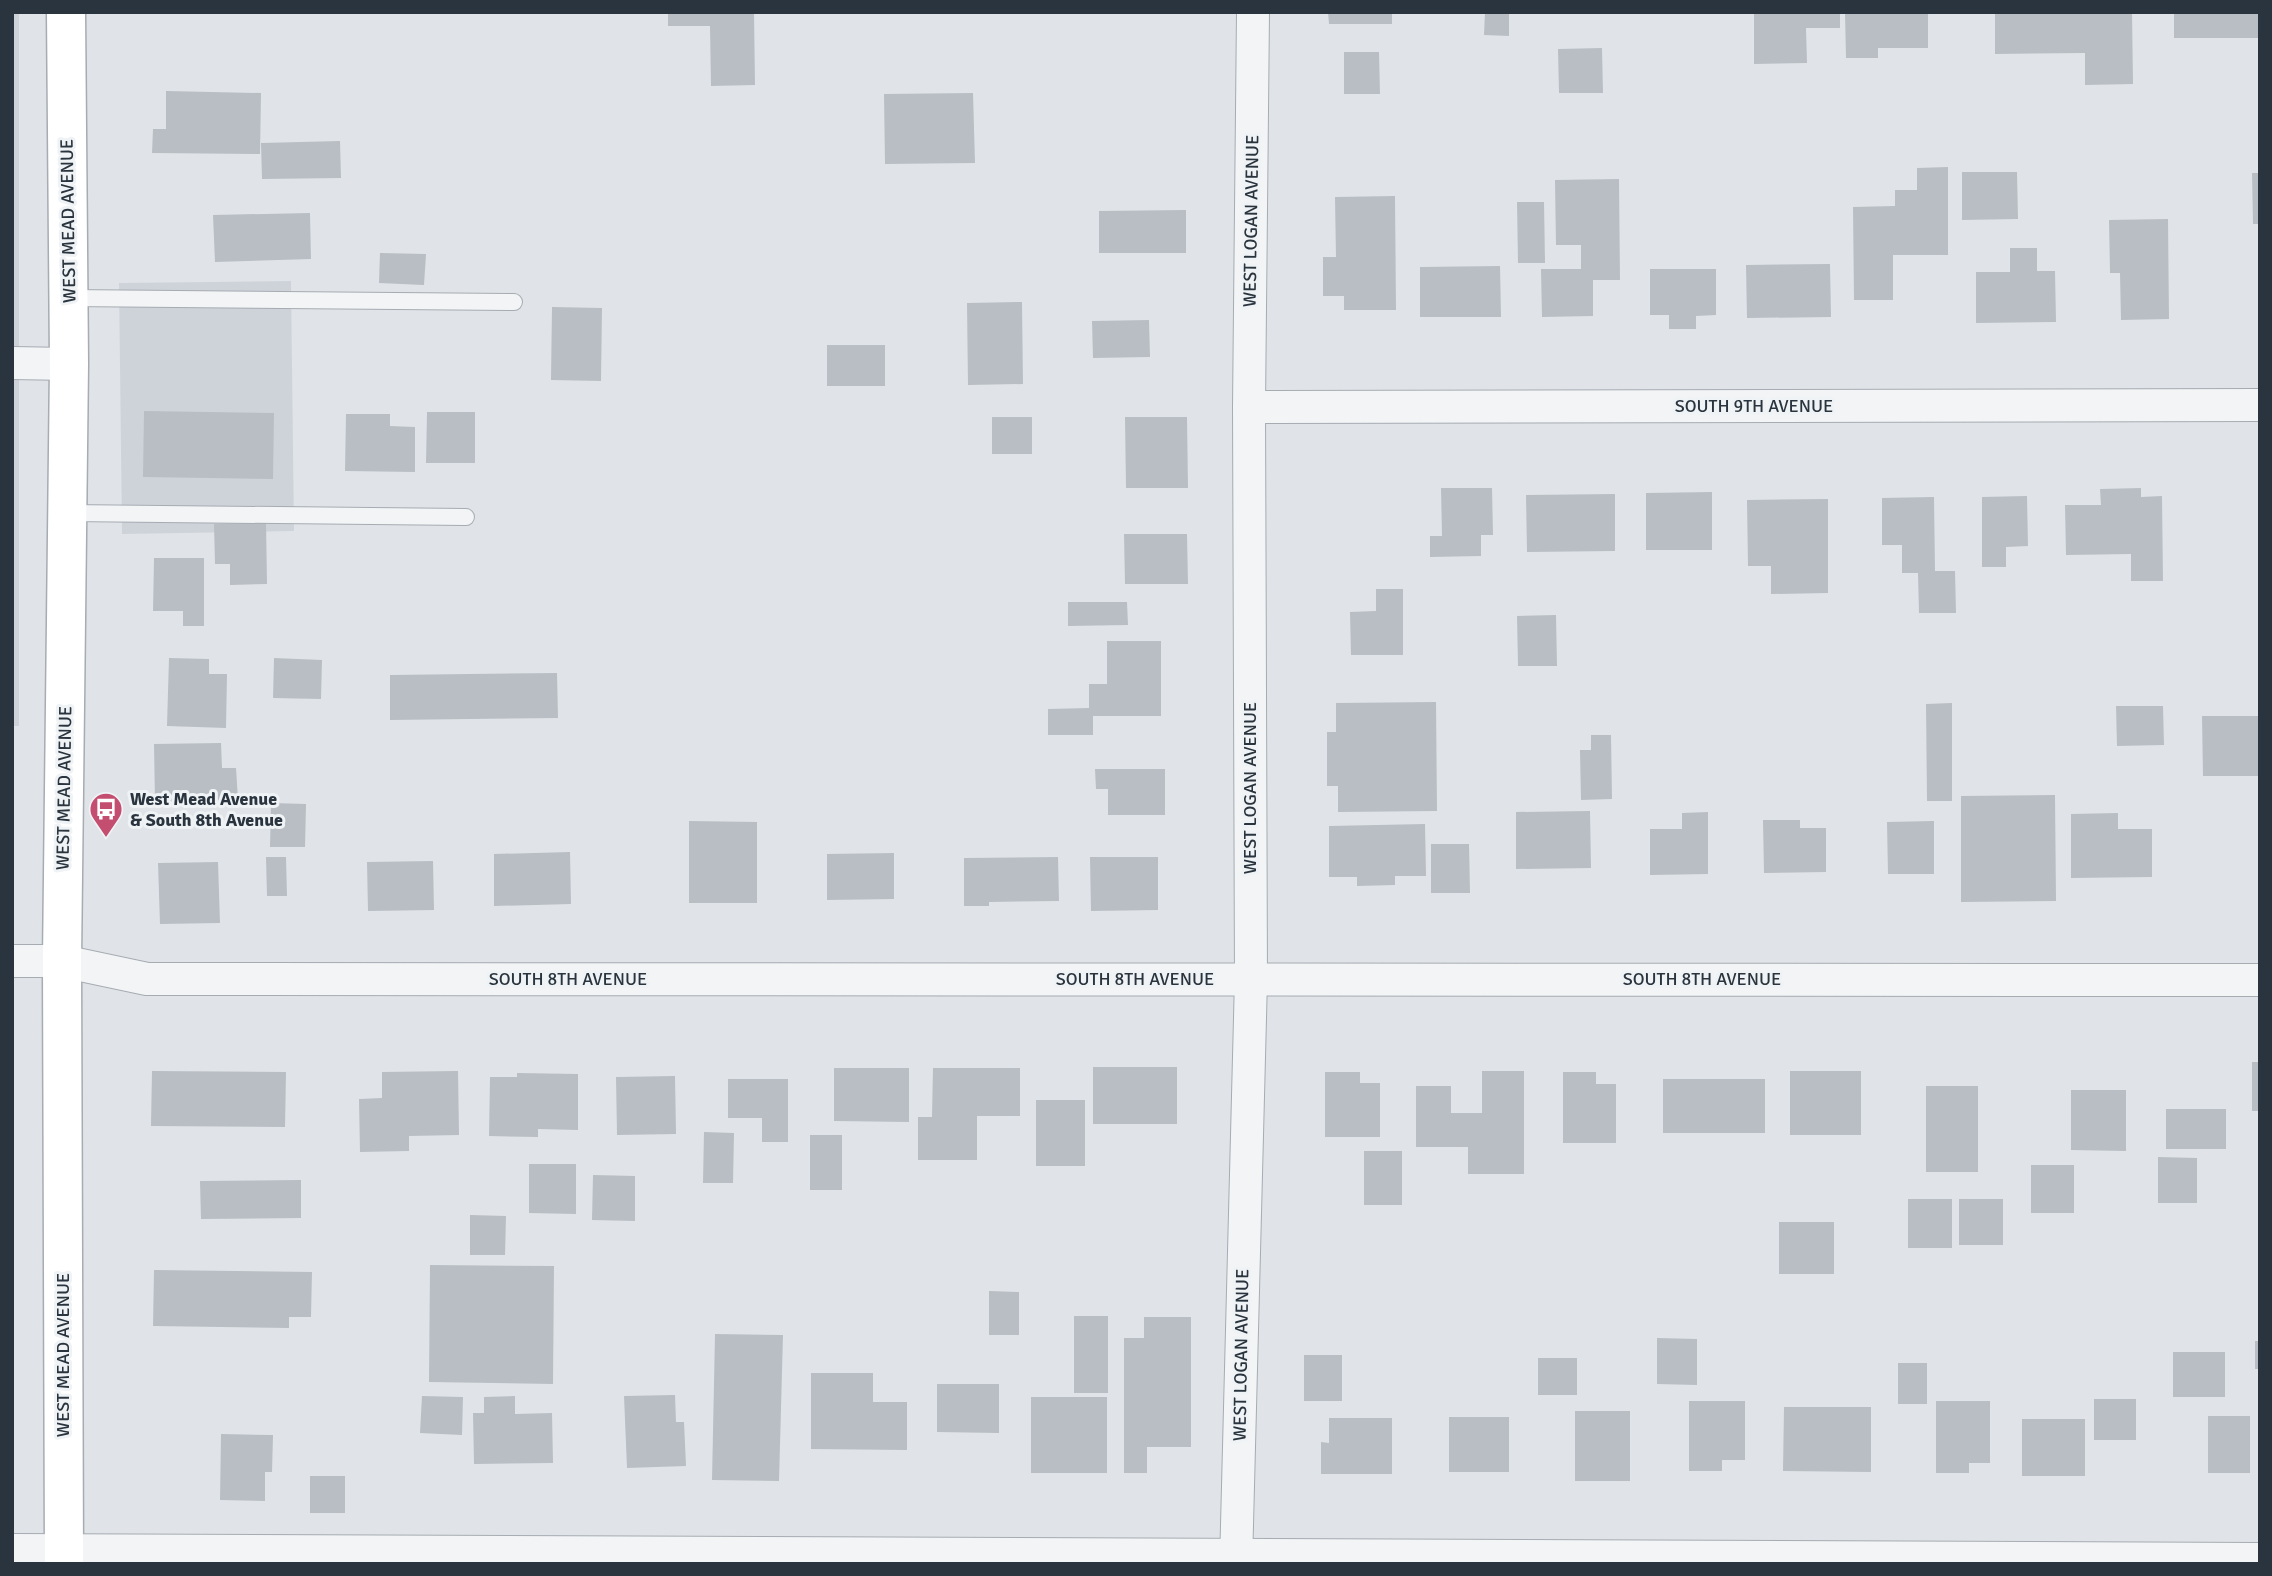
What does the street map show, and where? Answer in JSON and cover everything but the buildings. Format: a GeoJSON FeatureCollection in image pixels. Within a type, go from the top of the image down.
{"type":"FeatureCollection","features":[{"type":"Feature","properties":{"kind":"street","name":"WEST MEAD AVENUE"},"geometry":{"type":"LineString","coordinates":[[64,1557],[62,961],[69,364],[66,12]]}},
{"type":"Feature","properties":{"kind":"street","name":"WEST LOGAN AVENUE"},"geometry":{"type":"LineString","coordinates":[[1236,1559],[1251,978],[1249,407],[1253,12]]}},
{"type":"Feature","properties":{"kind":"street"},"geometry":{"type":"LineString","coordinates":[[12,363],[69,364]]}},
{"type":"Feature","properties":{"kind":"street","name":"SOUTH 9TH AVENUE"},"geometry":{"type":"LineString","coordinates":[[1249,407],[2260,405]]}},
{"type":"Feature","properties":{"kind":"street","name":"SOUTH 8TH AVENUE"},"geometry":{"type":"LineString","coordinates":[[12,961],[62,961],[147,979],[2260,980]]}},
{"type":"Feature","properties":{"kind":"street"},"geometry":{"type":"LineString","coordinates":[[12,1550],[64,1557],[2260,1559]]}},
{"type":"Feature","properties":{"kind":"lane"},"geometry":{"type":"LineString","coordinates":[[69,298],[514,302]]}},
{"type":"Feature","properties":{"kind":"lane"},"geometry":{"type":"LineString","coordinates":[[68,513],[466,517]]}},
{"type":"Feature","properties":{"kind":"shaded area"},"geometry":{"type":"Polygon","coordinates":[[[12,12],[19,12],[19,726],[12,726],[12,12]]]}},
{"type":"Feature","properties":{"kind":"shaded area"},"geometry":{"type":"Polygon","coordinates":[[[291,281],[294,531],[122,534],[119,283],[291,281]]]}},
{"type":"Feature","properties":{"kind":"place","name":"West Mead Avenue & South 8th Avenue"},"geometry":{"type":"Point","coordinates":[106,839]}}]}
